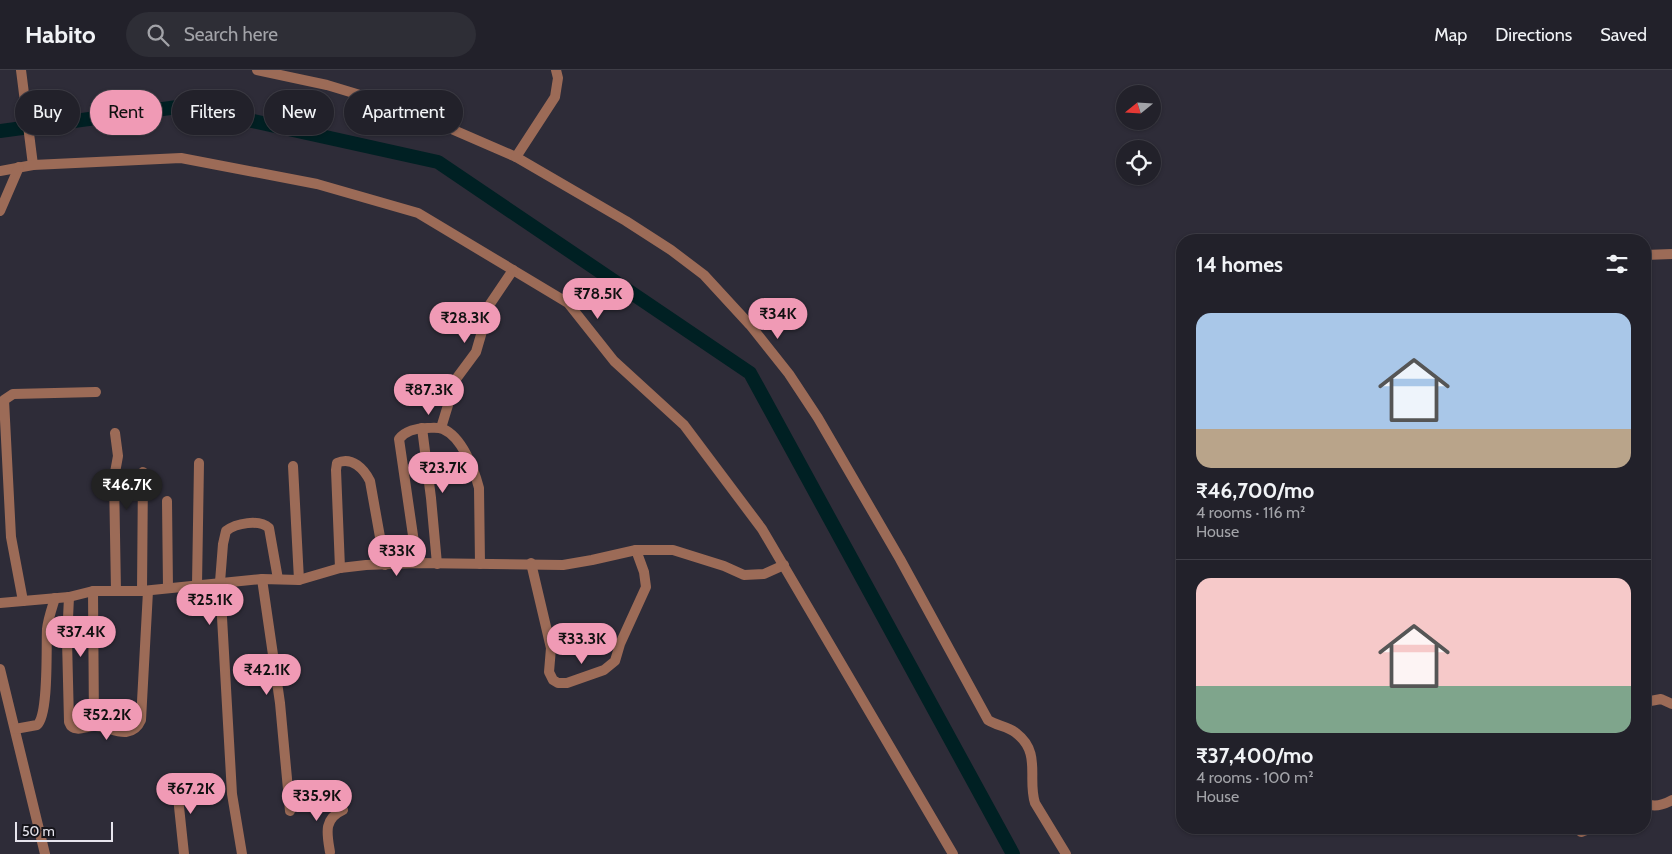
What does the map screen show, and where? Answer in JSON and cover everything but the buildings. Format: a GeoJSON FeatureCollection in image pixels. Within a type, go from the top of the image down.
{"type":"FeatureCollection","features":[{"type":"Feature","properties":{"kind":"street"},"geometry":{"type":"LineString","coordinates":[[257,70],[328,85],[404,108],[516,157],[626,221],[671,250],[704,275],[761,339],[789,374],[818,418],[900,559],[988,720],[994,724],[1011,729],[1019,735],[1030,751],[1033,762],[1032,796],[1066,854]]}},
{"type":"Feature","properties":{"kind":"street"},"geometry":{"type":"LineString","coordinates":[[21,71],[33,164]]}},
{"type":"Feature","properties":{"kind":"street"},"geometry":{"type":"LineString","coordinates":[[516,157],[555,97],[558,73]]}},
{"type":"Feature","properties":{"kind":"street"},"geometry":{"type":"LineString","coordinates":[[0,171],[33,164],[181,158],[317,184],[418,213],[568,303],[614,361],[684,426],[762,529],[953,854]]}},
{"type":"Feature","properties":{"kind":"street"},"geometry":{"type":"LineString","coordinates":[[0,211],[19,167]]}},
{"type":"Feature","properties":{"kind":"street"},"geometry":{"type":"LineString","coordinates":[[1651,255],[1672,254]]}},
{"type":"Feature","properties":{"kind":"street"},"geometry":{"type":"LineString","coordinates":[[441,428],[456,379],[476,352],[490,304],[513,270]]}},
{"type":"Feature","properties":{"kind":"street"},"geometry":{"type":"LineString","coordinates":[[23,601],[4,497],[4,400],[13,394],[96,392]]}},
{"type":"Feature","properties":{"kind":"street"},"geometry":{"type":"LineString","coordinates":[[422,428],[437,564]]}},
{"type":"Feature","properties":{"kind":"street"},"geometry":{"type":"LineString","coordinates":[[416,563],[398,444],[402,436],[408,432],[422,428],[441,428],[452,434],[460,446],[472,465],[479,488],[480,564]]}},
{"type":"Feature","properties":{"kind":"street"},"geometry":{"type":"LineString","coordinates":[[115,433],[118,456],[114,478],[116,591]]}},
{"type":"Feature","properties":{"kind":"street"},"geometry":{"type":"LineString","coordinates":[[340,568],[336,470],[338,463],[341,461],[357,464],[366,473],[370,481],[385,565]]}},
{"type":"Feature","properties":{"kind":"street"},"geometry":{"type":"LineString","coordinates":[[197,585],[199,463]]}},
{"type":"Feature","properties":{"kind":"street"},"geometry":{"type":"LineString","coordinates":[[293,466],[299,580]]}},
{"type":"Feature","properties":{"kind":"street"},"geometry":{"type":"LineString","coordinates":[[69,597],[67,640],[69,722],[74,729],[94,726],[127,732],[133,730],[141,720],[145,591],[143,472]]}},
{"type":"Feature","properties":{"kind":"street"},"geometry":{"type":"LineString","coordinates":[[167,501],[168,588]]}},
{"type":"Feature","properties":{"kind":"street"},"geometry":{"type":"LineString","coordinates":[[242,854],[232,794],[220,582],[226,530],[231,527],[253,523],[266,525],[269,528],[278,580]]}},
{"type":"Feature","properties":{"kind":"street"},"geometry":{"type":"LineString","coordinates":[[0,603],[69,597],[93,591],[145,591],[262,579],[299,580],[340,568],[416,563],[531,563],[563,565],[636,550],[673,550],[724,566],[744,575],[764,574],[784,565]]}},
{"type":"Feature","properties":{"kind":"street"},"geometry":{"type":"LineString","coordinates":[[531,563],[551,648],[549,672],[553,680],[558,683],[566,683],[604,670],[615,661],[620,644],[646,587],[644,572],[636,550]]}},
{"type":"Feature","properties":{"kind":"street"},"geometry":{"type":"LineString","coordinates":[[262,579],[280,703],[290,810]]}},
{"type":"Feature","properties":{"kind":"street"},"geometry":{"type":"LineString","coordinates":[[93,591],[94,726]]}},
{"type":"Feature","properties":{"kind":"street"},"geometry":{"type":"LineString","coordinates":[[15,729],[37,725],[42,718],[47,627],[55,598]]}},
{"type":"Feature","properties":{"kind":"street"},"geometry":{"type":"LineString","coordinates":[[0,669],[45,854]]}},
{"type":"Feature","properties":{"kind":"street"},"geometry":{"type":"LineString","coordinates":[[1651,701],[1661,700],[1672,704]]}},
{"type":"Feature","properties":{"kind":"street"},"geometry":{"type":"LineString","coordinates":[[176,778],[184,854]]}},
{"type":"Feature","properties":{"kind":"street"},"geometry":{"type":"LineString","coordinates":[[1651,806],[1662,805],[1672,800]]}},
{"type":"Feature","properties":{"kind":"street"},"geometry":{"type":"LineString","coordinates":[[330,852],[327,830],[336,814],[343,810]]}},
{"type":"Feature","properties":{"kind":"waterway"},"geometry":{"type":"LineString","coordinates":[[0,131],[185,106],[438,162],[750,373],[1013,854]]}}]}
